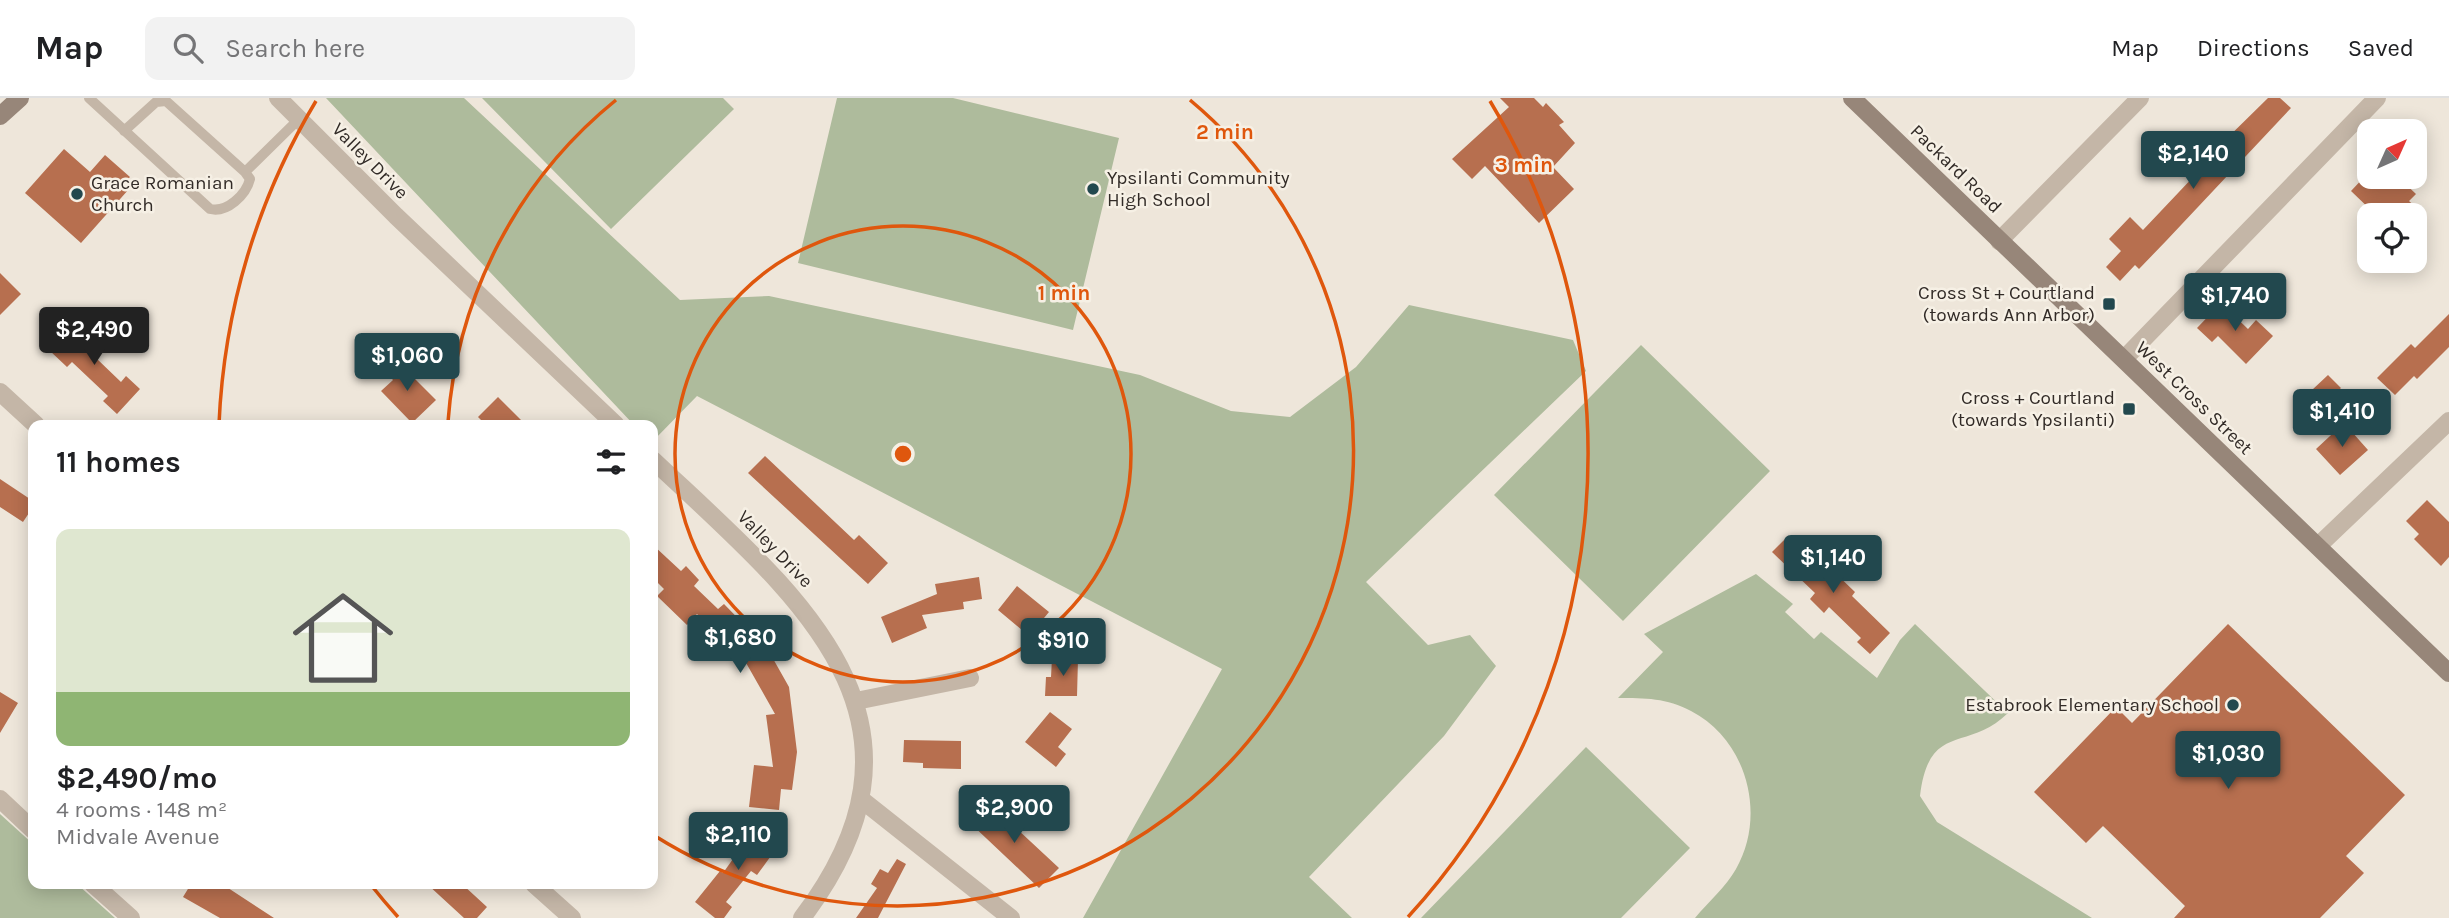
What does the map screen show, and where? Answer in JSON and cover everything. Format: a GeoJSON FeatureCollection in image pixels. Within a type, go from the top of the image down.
{"type":"FeatureCollection","features":[{"type":"Feature","properties":{"kind":"main road"},"geometry":{"type":"LineString","coordinates":[[0,116],[20,98]]}},
{"type":"Feature","properties":{"kind":"main road","name":"Packard Road"},"geometry":{"type":"LineString","coordinates":[[1852,98],[1999,241]]}},
{"type":"Feature","properties":{"kind":"main road","name":"West Cross Street"},"geometry":{"type":"LineString","coordinates":[[1999,241],[2449,673]]}},
{"type":"Feature","properties":{"kind":"street","name":"Valley Drive"},"geometry":{"type":"LineString","coordinates":[[278,98],[396,216],[611,420]]}},
{"type":"Feature","properties":{"kind":"street"},"geometry":{"type":"LineString","coordinates":[[1999,241],[2140,98]]}},
{"type":"Feature","properties":{"kind":"street"},"geometry":{"type":"LineString","coordinates":[[2124,359],[2377,98]]}},
{"type":"Feature","properties":{"kind":"street"},"geometry":{"type":"LineString","coordinates":[[0,392],[31,420]]}},
{"type":"Feature","properties":{"kind":"street"},"geometry":{"type":"LineString","coordinates":[[2318,546],[2449,421]]}},
{"type":"Feature","properties":{"kind":"street","name":"Valley Drive"},"geometry":{"type":"LineString","coordinates":[[658,465],[798,602],[829,644],[856,701],[864,770],[862,800],[846,841],[815,901],[802,918]]}},
{"type":"Feature","properties":{"kind":"street"},"geometry":{"type":"LineString","coordinates":[[856,701],[970,678]]}},
{"type":"Feature","properties":{"kind":"street"},"geometry":{"type":"LineString","coordinates":[[0,799],[28,825]]}},
{"type":"Feature","properties":{"kind":"street"},"geometry":{"type":"LineString","coordinates":[[862,800],[1011,918]]}},
{"type":"Feature","properties":{"kind":"street"},"geometry":{"type":"LineString","coordinates":[[99,889],[131,918]]}},
{"type":"Feature","properties":{"kind":"street"},"geometry":{"type":"LineString","coordinates":[[540,889],[572,918]]}},
{"type":"Feature","properties":{"kind":"lane"},"geometry":{"type":"LineString","coordinates":[[89,98],[124,131],[210,209],[220,211],[228,208],[248,187],[250,179],[245,172],[166,101],[156,102],[124,131]]}},
{"type":"Feature","properties":{"kind":"lane"},"geometry":{"type":"LineString","coordinates":[[245,172],[299,119]]}},
{"type":"Feature","properties":{"kind":"green space"},"geometry":{"type":"Polygon","coordinates":[[[326,98],[464,98],[680,300],[769,296],[1140,375],[1231,411],[1290,417],[1356,367],[1409,305],[1573,340],[1586,371],[1366,582],[1428,645],[1470,635],[1496,666],[1444,736],[1309,877],[1352,918],[1083,918],[1222,669],[697,396],[658,436],[658,420],[629,420],[326,98]]]}},
{"type":"Feature","properties":{"kind":"green space"},"geometry":{"type":"Polygon","coordinates":[[[482,98],[723,98],[734,109],[611,229],[482,98]]]}},
{"type":"Feature","properties":{"kind":"green space"},"geometry":{"type":"Polygon","coordinates":[[[837,98],[953,98],[1119,138],[1073,330],[798,263],[837,98]]]}},
{"type":"Feature","properties":{"kind":"green space"},"geometry":{"type":"Polygon","coordinates":[[[1641,345],[1770,471],[1623,621],[1494,495],[1641,345]]]}},
{"type":"Feature","properties":{"kind":"green space"},"geometry":{"type":"Polygon","coordinates":[[[1756,574],[1793,604],[1785,612],[1814,639],[1821,632],[1877,678],[1900,640],[1915,624],[2008,713],[1993,725],[1941,747],[1932,757],[1925,773],[1920,796],[1937,822],[2092,918],[1695,918],[1732,876],[1745,848],[1750,826],[1746,781],[1738,759],[1726,740],[1710,724],[1691,711],[1664,701],[1618,698],[1663,652],[1644,634],[1756,574]]]}},
{"type":"Feature","properties":{"kind":"green space"},"geometry":{"type":"Polygon","coordinates":[[[1586,747],[1690,848],[1621,918],[1421,918],[1586,747]]]}},
{"type":"Feature","properties":{"kind":"green space"},"geometry":{"type":"Polygon","coordinates":[[[0,814],[28,839],[28,889],[83,889],[115,918],[0,918],[0,814]]]}},
{"type":"Feature","properties":{"kind":"building"},"geometry":{"type":"Polygon","coordinates":[[[1500,98],[1534,98],[1543,107],[1546,103],[1564,122],[1559,125],[1575,143],[1553,167],[1574,189],[1539,223],[1485,166],[1472,179],[1452,159],[1509,107],[1500,98]]]}},
{"type":"Feature","properties":{"kind":"building"},"geometry":{"type":"Polygon","coordinates":[[[2268,98],[2280,98],[2291,108],[2139,269],[2135,265],[2120,281],[2106,267],[2121,251],[2109,239],[2130,217],[2143,230],[2214,155],[2212,153],[2268,98]]]}},
{"type":"Feature","properties":{"kind":"building","name":"Grace Romanian Church"},"geometry":{"type":"Polygon","coordinates":[[[64,149],[90,172],[105,155],[130,177],[123,184],[129,189],[81,243],[25,193],[64,149]]]}},
{"type":"Feature","properties":{"kind":"building"},"geometry":{"type":"Polygon","coordinates":[[[2357,185],[2357,189],[2411,189],[2416,194],[2409,201],[2411,203],[2364,203],[2351,191],[2357,185]]]}},
{"type":"Feature","properties":{"kind":"building"},"geometry":{"type":"Polygon","coordinates":[[[0,273],[21,294],[0,315],[0,273]]]}},
{"type":"Feature","properties":{"kind":"building"},"geometry":{"type":"Polygon","coordinates":[[[2221,303],[2248,329],[2256,320],[2273,336],[2246,364],[2218,336],[2212,342],[2197,328],[2221,303]]]}},
{"type":"Feature","properties":{"kind":"building"},"geometry":{"type":"Polygon","coordinates":[[[2449,314],[2449,347],[2417,379],[2414,376],[2395,395],[2377,378],[2411,344],[2415,348],[2449,314]]]}},
{"type":"Feature","properties":{"kind":"building"},"geometry":{"type":"Polygon","coordinates":[[[74,324],[102,351],[96,358],[121,382],[126,376],[140,389],[117,414],[103,401],[108,396],[72,362],[67,367],[49,350],[74,324]]]}},
{"type":"Feature","properties":{"kind":"building"},"geometry":{"type":"Polygon","coordinates":[[[397,361],[436,400],[415,420],[409,420],[381,391],[393,380],[386,372],[397,361]]]}},
{"type":"Feature","properties":{"kind":"building"},"geometry":{"type":"Polygon","coordinates":[[[2328,375],[2341,388],[2324,404],[2312,390],[2328,375]]]}},
{"type":"Feature","properties":{"kind":"building"},"geometry":{"type":"Polygon","coordinates":[[[498,397],[521,420],[481,420],[478,417],[498,397]]]}},
{"type":"Feature","properties":{"kind":"building"},"geometry":{"type":"Polygon","coordinates":[[[2344,423],[2368,450],[2340,475],[2316,449],[2344,423]]]}},
{"type":"Feature","properties":{"kind":"building"},"geometry":{"type":"Polygon","coordinates":[[[765,456],[854,540],[859,535],[888,563],[868,584],[748,473],[765,456]]]}},
{"type":"Feature","properties":{"kind":"building"},"geometry":{"type":"Polygon","coordinates":[[[0,479],[28,498],[28,514],[23,522],[0,507],[0,479]]]}},
{"type":"Feature","properties":{"kind":"building"},"geometry":{"type":"Polygon","coordinates":[[[2427,500],[2449,522],[2449,557],[2441,566],[2414,539],[2419,534],[2406,521],[2427,500]]]}},
{"type":"Feature","properties":{"kind":"building"},"geometry":{"type":"Polygon","coordinates":[[[1788,536],[1825,572],[1829,567],[1855,592],[1852,596],[1890,633],[1870,654],[1857,642],[1861,638],[1829,607],[1824,613],[1810,599],[1815,593],[1772,552],[1788,536]]]}},
{"type":"Feature","properties":{"kind":"building"},"geometry":{"type":"Polygon","coordinates":[[[658,550],[681,571],[686,566],[699,580],[694,586],[718,609],[724,604],[767,648],[789,687],[797,752],[792,790],[781,789],[779,810],[749,807],[754,765],[773,767],[766,715],[775,714],[737,647],[733,651],[697,614],[687,625],[658,597],[664,589],[658,583],[658,550]]]}},
{"type":"Feature","properties":{"kind":"building"},"geometry":{"type":"Polygon","coordinates":[[[979,577],[982,599],[963,602],[964,609],[922,615],[927,628],[892,643],[881,617],[937,594],[935,584],[979,577]]]}},
{"type":"Feature","properties":{"kind":"building"},"geometry":{"type":"Polygon","coordinates":[[[1017,586],[1049,612],[1029,636],[998,610],[1017,586]]]}},
{"type":"Feature","properties":{"kind":"building"},"geometry":{"type":"Polygon","coordinates":[[[2228,624],[2405,795],[2346,856],[2364,873],[2320,918],[2174,918],[2185,906],[2103,826],[2086,843],[2034,792],[2116,707],[2132,723],[2228,624]]]}},
{"type":"Feature","properties":{"kind":"building"},"geometry":{"type":"Polygon","coordinates":[[[1052,658],[1078,659],[1077,696],[1045,696],[1046,677],[1051,677],[1052,658]]]}},
{"type":"Feature","properties":{"kind":"building"},"geometry":{"type":"Polygon","coordinates":[[[0,692],[18,703],[0,733],[0,692]]]}},
{"type":"Feature","properties":{"kind":"building"},"geometry":{"type":"Polygon","coordinates":[[[1050,712],[1072,729],[1058,747],[1066,754],[1056,767],[1025,742],[1050,712]]]}},
{"type":"Feature","properties":{"kind":"building"},"geometry":{"type":"Polygon","coordinates":[[[904,740],[961,741],[961,769],[923,768],[923,763],[903,762],[904,740]]]}},
{"type":"Feature","properties":{"kind":"building"},"geometry":{"type":"Polygon","coordinates":[[[988,802],[1059,868],[1039,888],[969,822],[988,802]]]}},
{"type":"Feature","properties":{"kind":"building"},"geometry":{"type":"Polygon","coordinates":[[[757,825],[781,842],[757,875],[751,871],[726,902],[732,907],[724,918],[715,918],[695,902],[720,871],[723,873],[757,825]]]}},
{"type":"Feature","properties":{"kind":"building"},"geometry":{"type":"Polygon","coordinates":[[[897,859],[906,864],[878,918],[856,918],[877,888],[871,884],[880,869],[888,873],[897,859]]]}},
{"type":"Feature","properties":{"kind":"building"},"geometry":{"type":"Polygon","coordinates":[[[188,889],[230,889],[274,918],[220,918],[183,897],[188,889]]]}},
{"type":"Feature","properties":{"kind":"building"},"geometry":{"type":"Polygon","coordinates":[[[432,889],[467,889],[487,907],[477,918],[464,918],[432,889]]]}},
{"type":"Feature","properties":{"kind":"place","name":"Ypsilanti Community High School"},"geometry":{"type":"Point","coordinates":[1093,189]}},
{"type":"Feature","properties":{"kind":"place","name":"Grace Romanian Church"},"geometry":{"type":"Point","coordinates":[77,194]}},
{"type":"Feature","properties":{"kind":"place","name":"Cross St + Courtland (towards Ann Arbor)"},"geometry":{"type":"Point","coordinates":[2109,304]}},
{"type":"Feature","properties":{"kind":"place","name":"Cross + Courtland (towards Ypsilanti)"},"geometry":{"type":"Point","coordinates":[2129,409]}},
{"type":"Feature","properties":{"kind":"place","name":"Estabrook Elementary School"},"geometry":{"type":"Point","coordinates":[2233,705]}}]}
